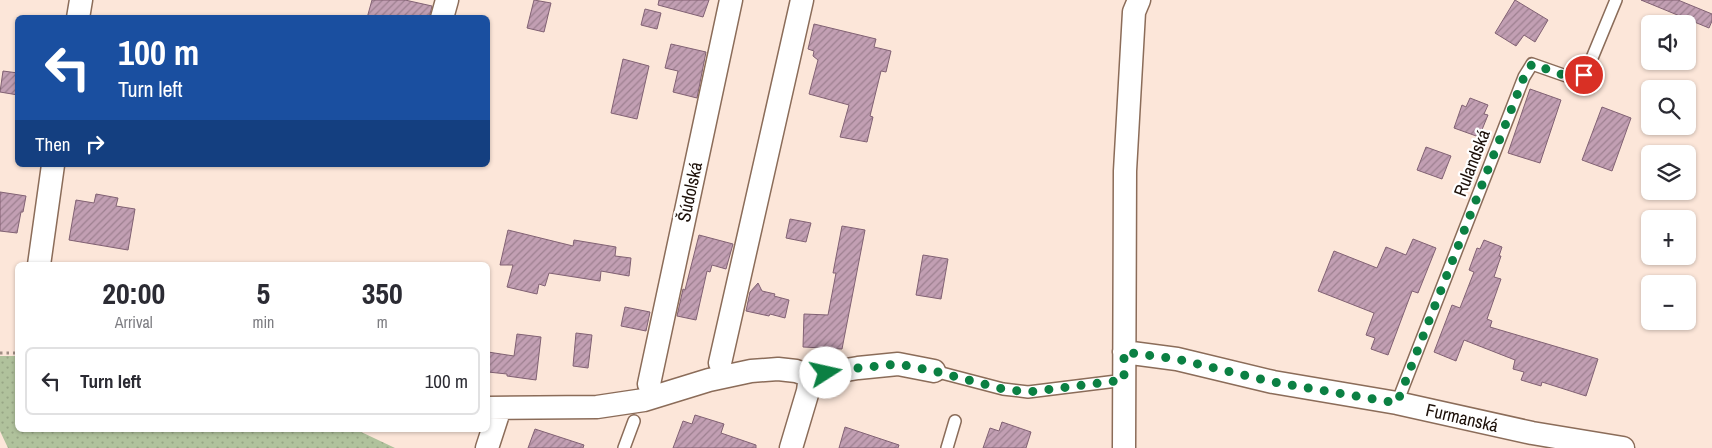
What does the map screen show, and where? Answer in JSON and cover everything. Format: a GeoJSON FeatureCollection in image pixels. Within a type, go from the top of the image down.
{"type":"FeatureCollection","features":[{"type":"Feature","properties":{"kind":"street"},"geometry":{"type":"LineString","coordinates":[[78,15],[81,0]]}},
{"type":"Feature","properties":{"kind":"street"},"geometry":{"type":"LineString","coordinates":[[443,15],[447,0]]}},
{"type":"Feature","properties":{"kind":"street","name":"Šúdolská"},"geometry":{"type":"LineString","coordinates":[[649,384],[731,0]]}},
{"type":"Feature","properties":{"kind":"street"},"geometry":{"type":"LineString","coordinates":[[720,363],[802,0]]}},
{"type":"Feature","properties":{"kind":"street"},"geometry":{"type":"LineString","coordinates":[[1124,448],[1125,171],[1134,12],[1139,0]]}},
{"type":"Feature","properties":{"kind":"street"},"geometry":{"type":"LineString","coordinates":[[39,262],[53,167]]}},
{"type":"Feature","properties":{"kind":"street","name":"Furmanská"},"geometry":{"type":"LineString","coordinates":[[1124,352],[1177,359],[1273,382],[1397,403],[1532,433],[1624,448]]}},
{"type":"Feature","properties":{"kind":"street"},"geometry":{"type":"LineString","coordinates":[[490,431],[494,408],[597,406],[644,400],[709,380],[751,371],[778,369],[796,371],[810,376],[898,364],[934,371]]}},
{"type":"Feature","properties":{"kind":"street"},"geometry":{"type":"LineString","coordinates":[[791,448],[808,391],[810,376]]}},
{"type":"Feature","properties":{"kind":"street"},"geometry":{"type":"LineString","coordinates":[[487,448],[490,432]]}},
{"type":"Feature","properties":{"kind":"lane","name":"Rulandská"},"geometry":{"type":"LineString","coordinates":[[1397,403],[1524,77],[1532,64],[1572,78],[1579,78],[1584,75],[1616,0]]}},
{"type":"Feature","properties":{"kind":"lane"},"geometry":{"type":"LineString","coordinates":[[934,371],[1003,389],[1028,392],[1124,380]]}},
{"type":"Feature","properties":{"kind":"lane"},"geometry":{"type":"LineString","coordinates":[[624,448],[634,421]]}},
{"type":"Feature","properties":{"kind":"lane"},"geometry":{"type":"LineString","coordinates":[[947,448],[955,421]]}},
{"type":"Feature","properties":{"kind":"path"},"geometry":{"type":"LineString","coordinates":[[0,353],[15,353]]}},
{"type":"Feature","properties":{"kind":"green space"},"geometry":{"type":"Polygon","coordinates":[[[0,356],[15,356],[15,432],[361,432],[395,448],[8,448],[0,431],[0,356]]]}},
{"type":"Feature","properties":{"kind":"building"},"geometry":{"type":"Polygon","coordinates":[[[372,0],[405,0],[432,6],[430,15],[368,15],[372,0]]]}},
{"type":"Feature","properties":{"kind":"building"},"geometry":{"type":"Polygon","coordinates":[[[534,0],[551,3],[544,32],[527,28],[534,0]]]}},
{"type":"Feature","properties":{"kind":"building"},"geometry":{"type":"Polygon","coordinates":[[[659,0],[709,0],[703,17],[658,5],[659,0]]]}},
{"type":"Feature","properties":{"kind":"building"},"geometry":{"type":"Polygon","coordinates":[[[1515,0],[1548,20],[1535,42],[1524,35],[1516,46],[1495,33],[1515,0]]]}},
{"type":"Feature","properties":{"kind":"building"},"geometry":{"type":"Polygon","coordinates":[[[1641,0],[1678,0],[1712,14],[1712,21],[1709,28],[1696,23],[1696,15],[1677,15],[1641,0]]]}},
{"type":"Feature","properties":{"kind":"building"},"geometry":{"type":"Polygon","coordinates":[[[645,9],[661,13],[657,29],[641,25],[645,9]]]}},
{"type":"Feature","properties":{"kind":"building"},"geometry":{"type":"Polygon","coordinates":[[[814,24],[876,39],[874,47],[891,51],[886,72],[881,71],[870,116],[873,117],[867,142],[840,137],[849,105],[809,94],[818,60],[813,56],[814,51],[808,49],[814,24]]]}},
{"type":"Feature","properties":{"kind":"building"},"geometry":{"type":"Polygon","coordinates":[[[671,44],[706,52],[697,98],[673,92],[678,71],[665,68],[671,44]]]}},
{"type":"Feature","properties":{"kind":"building"},"geometry":{"type":"Polygon","coordinates":[[[623,59],[649,66],[637,119],[611,113],[623,59]]]}},
{"type":"Feature","properties":{"kind":"building"},"geometry":{"type":"Polygon","coordinates":[[[3,71],[15,73],[15,94],[0,92],[3,71]]]}},
{"type":"Feature","properties":{"kind":"building"},"geometry":{"type":"Polygon","coordinates":[[[1530,89],[1561,100],[1540,163],[1508,153],[1530,89]]]}},
{"type":"Feature","properties":{"kind":"building"},"geometry":{"type":"Polygon","coordinates":[[[1470,98],[1488,105],[1484,114],[1488,115],[1479,137],[1454,128],[1462,105],[1466,107],[1470,98]]]}},
{"type":"Feature","properties":{"kind":"building"},"geometry":{"type":"Polygon","coordinates":[[[1602,107],[1631,118],[1612,171],[1582,160],[1602,107]]]}},
{"type":"Feature","properties":{"kind":"building"},"geometry":{"type":"Polygon","coordinates":[[[1426,147],[1451,156],[1442,179],[1417,170],[1426,147]]]}},
{"type":"Feature","properties":{"kind":"building"},"geometry":{"type":"Polygon","coordinates":[[[0,192],[26,196],[17,233],[0,231],[0,192]]]}},
{"type":"Feature","properties":{"kind":"building"},"geometry":{"type":"Polygon","coordinates":[[[96,194],[118,198],[116,206],[135,209],[128,250],[69,240],[76,200],[94,203],[96,194]]]}},
{"type":"Feature","properties":{"kind":"building"},"geometry":{"type":"Polygon","coordinates":[[[790,219],[811,223],[806,242],[786,238],[790,219]]]}},
{"type":"Feature","properties":{"kind":"building"},"geometry":{"type":"Polygon","coordinates":[[[842,226],[865,230],[842,349],[803,347],[804,314],[828,315],[836,273],[833,273],[842,226]]]}},
{"type":"Feature","properties":{"kind":"building"},"geometry":{"type":"Polygon","coordinates":[[[508,230],[573,246],[574,240],[616,247],[615,256],[631,258],[629,276],[601,271],[600,281],[549,273],[545,286],[539,284],[537,294],[507,287],[513,265],[500,265],[508,230]]]}},
{"type":"Feature","properties":{"kind":"building"},"geometry":{"type":"Polygon","coordinates":[[[699,235],[733,244],[726,269],[712,265],[710,272],[707,271],[696,320],[677,316],[699,235]]]}},
{"type":"Feature","properties":{"kind":"building"},"geometry":{"type":"Polygon","coordinates":[[[1413,239],[1436,248],[1418,293],[1412,291],[1388,355],[1371,349],[1375,338],[1366,335],[1374,313],[1318,291],[1334,251],[1377,268],[1386,247],[1406,255],[1413,239]]]}},
{"type":"Feature","properties":{"kind":"building"},"geometry":{"type":"Polygon","coordinates":[[[1484,240],[1502,247],[1494,277],[1501,279],[1487,319],[1492,321],[1490,327],[1598,359],[1586,396],[1542,382],[1541,386],[1521,380],[1524,372],[1513,369],[1515,360],[1464,340],[1456,361],[1434,352],[1452,305],[1460,308],[1474,272],[1469,270],[1477,248],[1480,249],[1484,240]]]}},
{"type":"Feature","properties":{"kind":"building"},"geometry":{"type":"Polygon","coordinates":[[[923,255],[948,259],[941,299],[916,295],[923,255]]]}},
{"type":"Feature","properties":{"kind":"building"},"geometry":{"type":"Polygon","coordinates":[[[758,283],[762,291],[789,300],[785,318],[746,311],[750,292],[758,283]]]}},
{"type":"Feature","properties":{"kind":"building"},"geometry":{"type":"Polygon","coordinates":[[[625,307],[650,312],[646,331],[621,326],[625,307]]]}},
{"type":"Feature","properties":{"kind":"building"},"geometry":{"type":"Polygon","coordinates":[[[576,333],[592,335],[588,368],[573,366],[576,333]]]}},
{"type":"Feature","properties":{"kind":"building"},"geometry":{"type":"Polygon","coordinates":[[[517,334],[541,337],[536,380],[490,372],[490,352],[514,356],[517,334]]]}},
{"type":"Feature","properties":{"kind":"building"},"geometry":{"type":"Polygon","coordinates":[[[695,415],[724,424],[721,433],[756,445],[756,448],[673,448],[683,421],[692,424],[695,415]]]}},
{"type":"Feature","properties":{"kind":"building"},"geometry":{"type":"Polygon","coordinates":[[[1002,422],[1031,432],[1026,448],[983,448],[990,428],[999,431],[1002,422]]]}},
{"type":"Feature","properties":{"kind":"building"},"geometry":{"type":"Polygon","coordinates":[[[845,427],[899,445],[898,448],[839,448],[845,427]]]}},
{"type":"Feature","properties":{"kind":"building"},"geometry":{"type":"Polygon","coordinates":[[[535,429],[584,445],[583,448],[528,448],[535,429]]]}},
{"type":"Feature","properties":{"kind":"route"},"geometry":{"type":"LineString","coordinates":[[826,373],[898,364],[934,371],[1003,389],[1028,392],[1124,380],[1124,352],[1177,359],[1273,382],[1397,403],[1524,77],[1532,64],[1572,78],[1579,78],[1584,75]]}}]}
